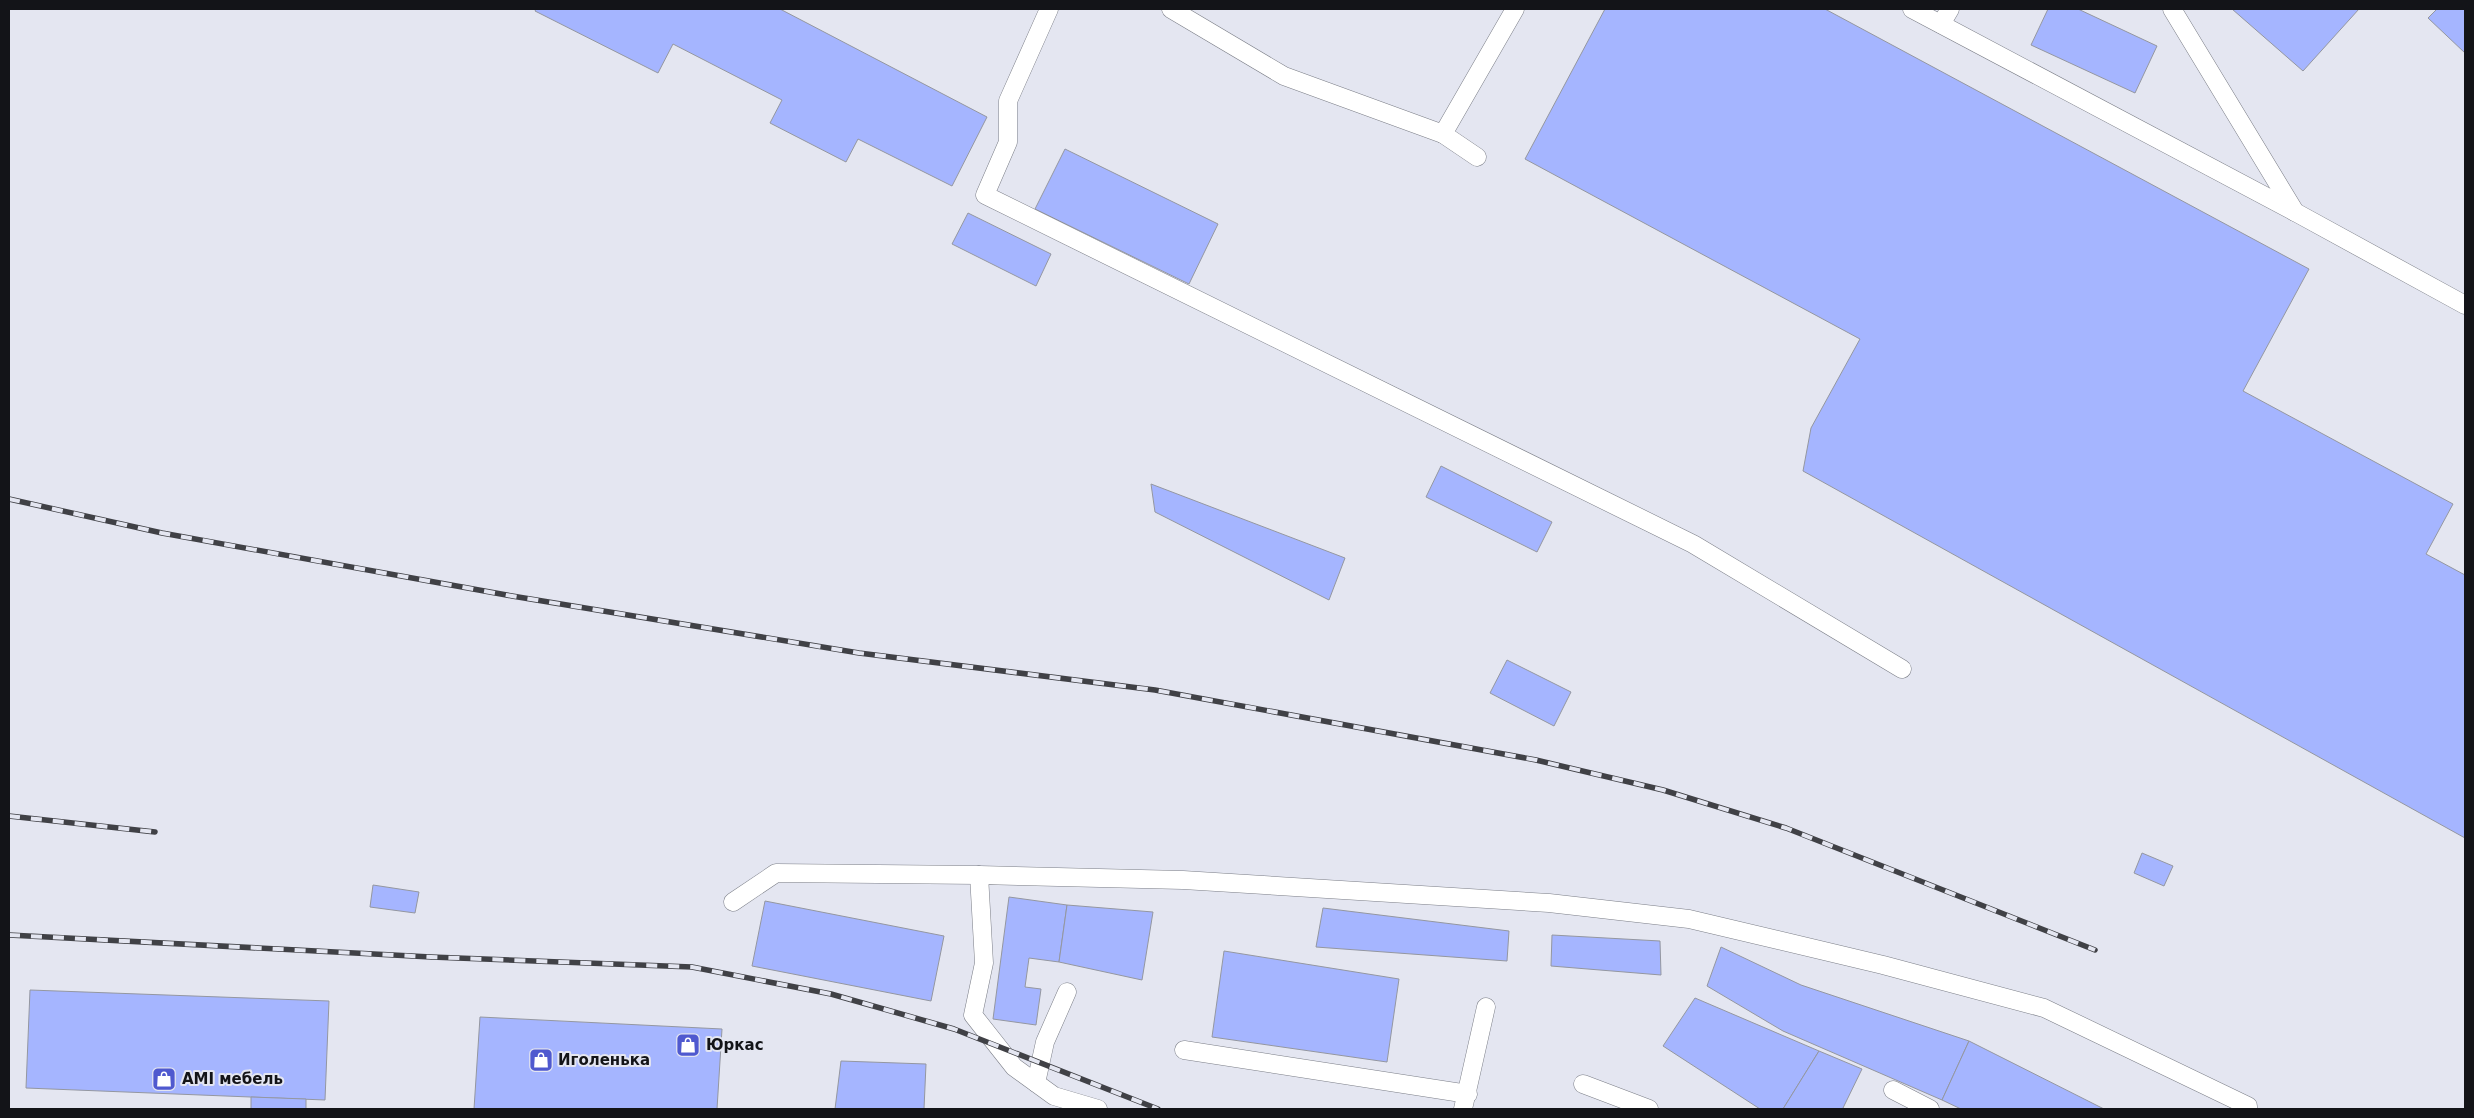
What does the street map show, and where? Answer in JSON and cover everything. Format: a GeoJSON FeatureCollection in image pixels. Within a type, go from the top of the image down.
{"type":"FeatureCollection","features":[{"type":"Feature","properties":{"kind":"lane"},"geometry":{"type":"LineString","coordinates":[[1049,9],[1008,100],[1008,142],[986,195],[1693,544],[1902,669]]}},
{"type":"Feature","properties":{"kind":"lane"},"geometry":{"type":"LineString","coordinates":[[1171,9],[1284,76],[1443,134],[1477,157]]}},
{"type":"Feature","properties":{"kind":"lane"},"geometry":{"type":"LineString","coordinates":[[1443,134],[1515,9]]}},
{"type":"Feature","properties":{"kind":"lane"},"geometry":{"type":"LineString","coordinates":[[1912,9],[1946,16],[2465,305]]}},
{"type":"Feature","properties":{"kind":"lane"},"geometry":{"type":"LineString","coordinates":[[2172,9],[2295,212]]}},
{"type":"Feature","properties":{"kind":"lane"},"geometry":{"type":"LineString","coordinates":[[733,902],[776,874],[979,875],[1183,880],[1549,904],[1689,919],[1883,965],[2044,1008],[2248,1106],[2248,1109]]}},
{"type":"Feature","properties":{"kind":"lane"},"geometry":{"type":"LineString","coordinates":[[979,875],[984,963],[973,1015],[1014,1067],[1054,1096],[1098,1109]]}},
{"type":"Feature","properties":{"kind":"lane"},"geometry":{"type":"LineString","coordinates":[[1036,1083],[1045,1042],[1067,992]]}},
{"type":"Feature","properties":{"kind":"lane"},"geometry":{"type":"LineString","coordinates":[[1184,1050],[1465,1102],[1486,1007]]}},
{"type":"Feature","properties":{"kind":"lane"},"geometry":{"type":"LineString","coordinates":[[1583,1084],[1649,1109]]}},
{"type":"Feature","properties":{"kind":"lane"},"geometry":{"type":"LineString","coordinates":[[1893,1090],[1930,1109]]}},
{"type":"Feature","properties":{"kind":"building"},"geometry":{"type":"Polygon","coordinates":[[[536,9],[780,9],[987,117],[952,186],[858,139],[846,162],[770,123],[782,100],[673,44],[658,73],[535,11],[536,9]]]}},
{"type":"Feature","properties":{"kind":"building"},"geometry":{"type":"Polygon","coordinates":[[[1605,9],[1825,9],[2309,269],[2243,391],[2453,504],[2426,554],[2465,575],[2465,838],[1803,471],[1811,428],[1860,339],[1525,159],[1605,9]]]}},
{"type":"Feature","properties":{"kind":"building"},"geometry":{"type":"Polygon","coordinates":[[[2048,9],[2078,9],[2157,46],[2135,93],[2031,45],[2048,9]]]}},
{"type":"Feature","properties":{"kind":"building"},"geometry":{"type":"Polygon","coordinates":[[[2232,9],[2359,9],[2303,71],[2232,9]]]}},
{"type":"Feature","properties":{"kind":"building"},"geometry":{"type":"Polygon","coordinates":[[[2437,9],[2465,9],[2465,53],[2428,18],[2437,9]]]}},
{"type":"Feature","properties":{"kind":"building"},"geometry":{"type":"Polygon","coordinates":[[[1065,149],[1218,224],[1189,284],[1035,209],[1065,149]]]}},
{"type":"Feature","properties":{"kind":"building"},"geometry":{"type":"Polygon","coordinates":[[[968,213],[1051,254],[1036,286],[952,244],[968,213]]]}},
{"type":"Feature","properties":{"kind":"building"},"geometry":{"type":"Polygon","coordinates":[[[1441,466],[1552,522],[1537,552],[1426,497],[1441,466]]]}},
{"type":"Feature","properties":{"kind":"building"},"geometry":{"type":"Polygon","coordinates":[[[1151,484],[1345,558],[1329,600],[1155,512],[1151,484]]]}},
{"type":"Feature","properties":{"kind":"building"},"geometry":{"type":"Polygon","coordinates":[[[1507,660],[1571,692],[1554,726],[1490,693],[1507,660]]]}},
{"type":"Feature","properties":{"kind":"building"},"geometry":{"type":"Polygon","coordinates":[[[2142,853],[2173,866],[2164,886],[2134,873],[2142,853]]]}},
{"type":"Feature","properties":{"kind":"building"},"geometry":{"type":"Polygon","coordinates":[[[373,885],[419,892],[415,913],[370,907],[373,885]]]}},
{"type":"Feature","properties":{"kind":"building"},"geometry":{"type":"Polygon","coordinates":[[[1009,897],[1067,905],[1059,962],[1029,958],[1025,987],[1041,989],[1036,1025],[993,1019],[1009,897]]]}},
{"type":"Feature","properties":{"kind":"building"},"geometry":{"type":"Polygon","coordinates":[[[765,901],[944,936],[931,1001],[752,966],[765,901]]]}},
{"type":"Feature","properties":{"kind":"building"},"geometry":{"type":"Polygon","coordinates":[[[1067,905],[1153,912],[1142,980],[1059,962],[1067,905]]]}},
{"type":"Feature","properties":{"kind":"building"},"geometry":{"type":"Polygon","coordinates":[[[1323,908],[1509,931],[1507,961],[1316,947],[1323,908]]]}},
{"type":"Feature","properties":{"kind":"building"},"geometry":{"type":"Polygon","coordinates":[[[1552,935],[1660,941],[1661,975],[1551,966],[1552,935]]]}},
{"type":"Feature","properties":{"kind":"building"},"geometry":{"type":"Polygon","coordinates":[[[1721,947],[1801,985],[1969,1041],[1942,1100],[1783,1031],[1707,986],[1721,947]]]}},
{"type":"Feature","properties":{"kind":"building"},"geometry":{"type":"Polygon","coordinates":[[[1224,951],[1399,979],[1387,1062],[1212,1037],[1224,951]]]}},
{"type":"Feature","properties":{"kind":"building"},"geometry":{"type":"Polygon","coordinates":[[[30,990],[329,1001],[325,1100],[26,1088],[30,990]]]}},
{"type":"Feature","properties":{"kind":"building"},"geometry":{"type":"Polygon","coordinates":[[[1695,998],[1819,1051],[1783,1109],[1760,1109],[1663,1046],[1695,998]]]}},
{"type":"Feature","properties":{"kind":"building"},"geometry":{"type":"Polygon","coordinates":[[[480,1017],[722,1029],[717,1109],[474,1109],[480,1017]]]}},
{"type":"Feature","properties":{"kind":"building"},"geometry":{"type":"Polygon","coordinates":[[[1969,1041],[2104,1109],[1961,1109],[1942,1100],[1969,1041]]]}},
{"type":"Feature","properties":{"kind":"building"},"geometry":{"type":"Polygon","coordinates":[[[1819,1051],[1862,1069],[1843,1108],[1845,1109],[1783,1109],[1819,1051]]]}},
{"type":"Feature","properties":{"kind":"building"},"geometry":{"type":"Polygon","coordinates":[[[841,1061],[926,1064],[924,1109],[835,1109],[841,1061]]]}},
{"type":"Feature","properties":{"kind":"building"},"geometry":{"type":"Polygon","coordinates":[[[251,1097],[306,1099],[306,1109],[251,1109],[251,1097]]]}},
{"type":"Feature","properties":{"kind":"railway"},"geometry":{"type":"LineString","coordinates":[[9,499],[162,533],[512,596],[859,653],[1155,690],[1536,760],[1663,790],[1786,828],[2095,950]]}},
{"type":"Feature","properties":{"kind":"railway"},"geometry":{"type":"LineString","coordinates":[[9,816],[155,832]]}},
{"type":"Feature","properties":{"kind":"railway"},"geometry":{"type":"LineString","coordinates":[[9,935],[431,957],[692,967],[831,994],[954,1029],[1158,1109]]}},
{"type":"Feature","properties":{"kind":"place","name":"Юркас"},"geometry":{"type":"Point","coordinates":[688,1045]}},
{"type":"Feature","properties":{"kind":"place","name":"Иголенька"},"geometry":{"type":"Point","coordinates":[541,1060]}},
{"type":"Feature","properties":{"kind":"place","name":"AMI мебель"},"geometry":{"type":"Point","coordinates":[164,1079]}}]}
